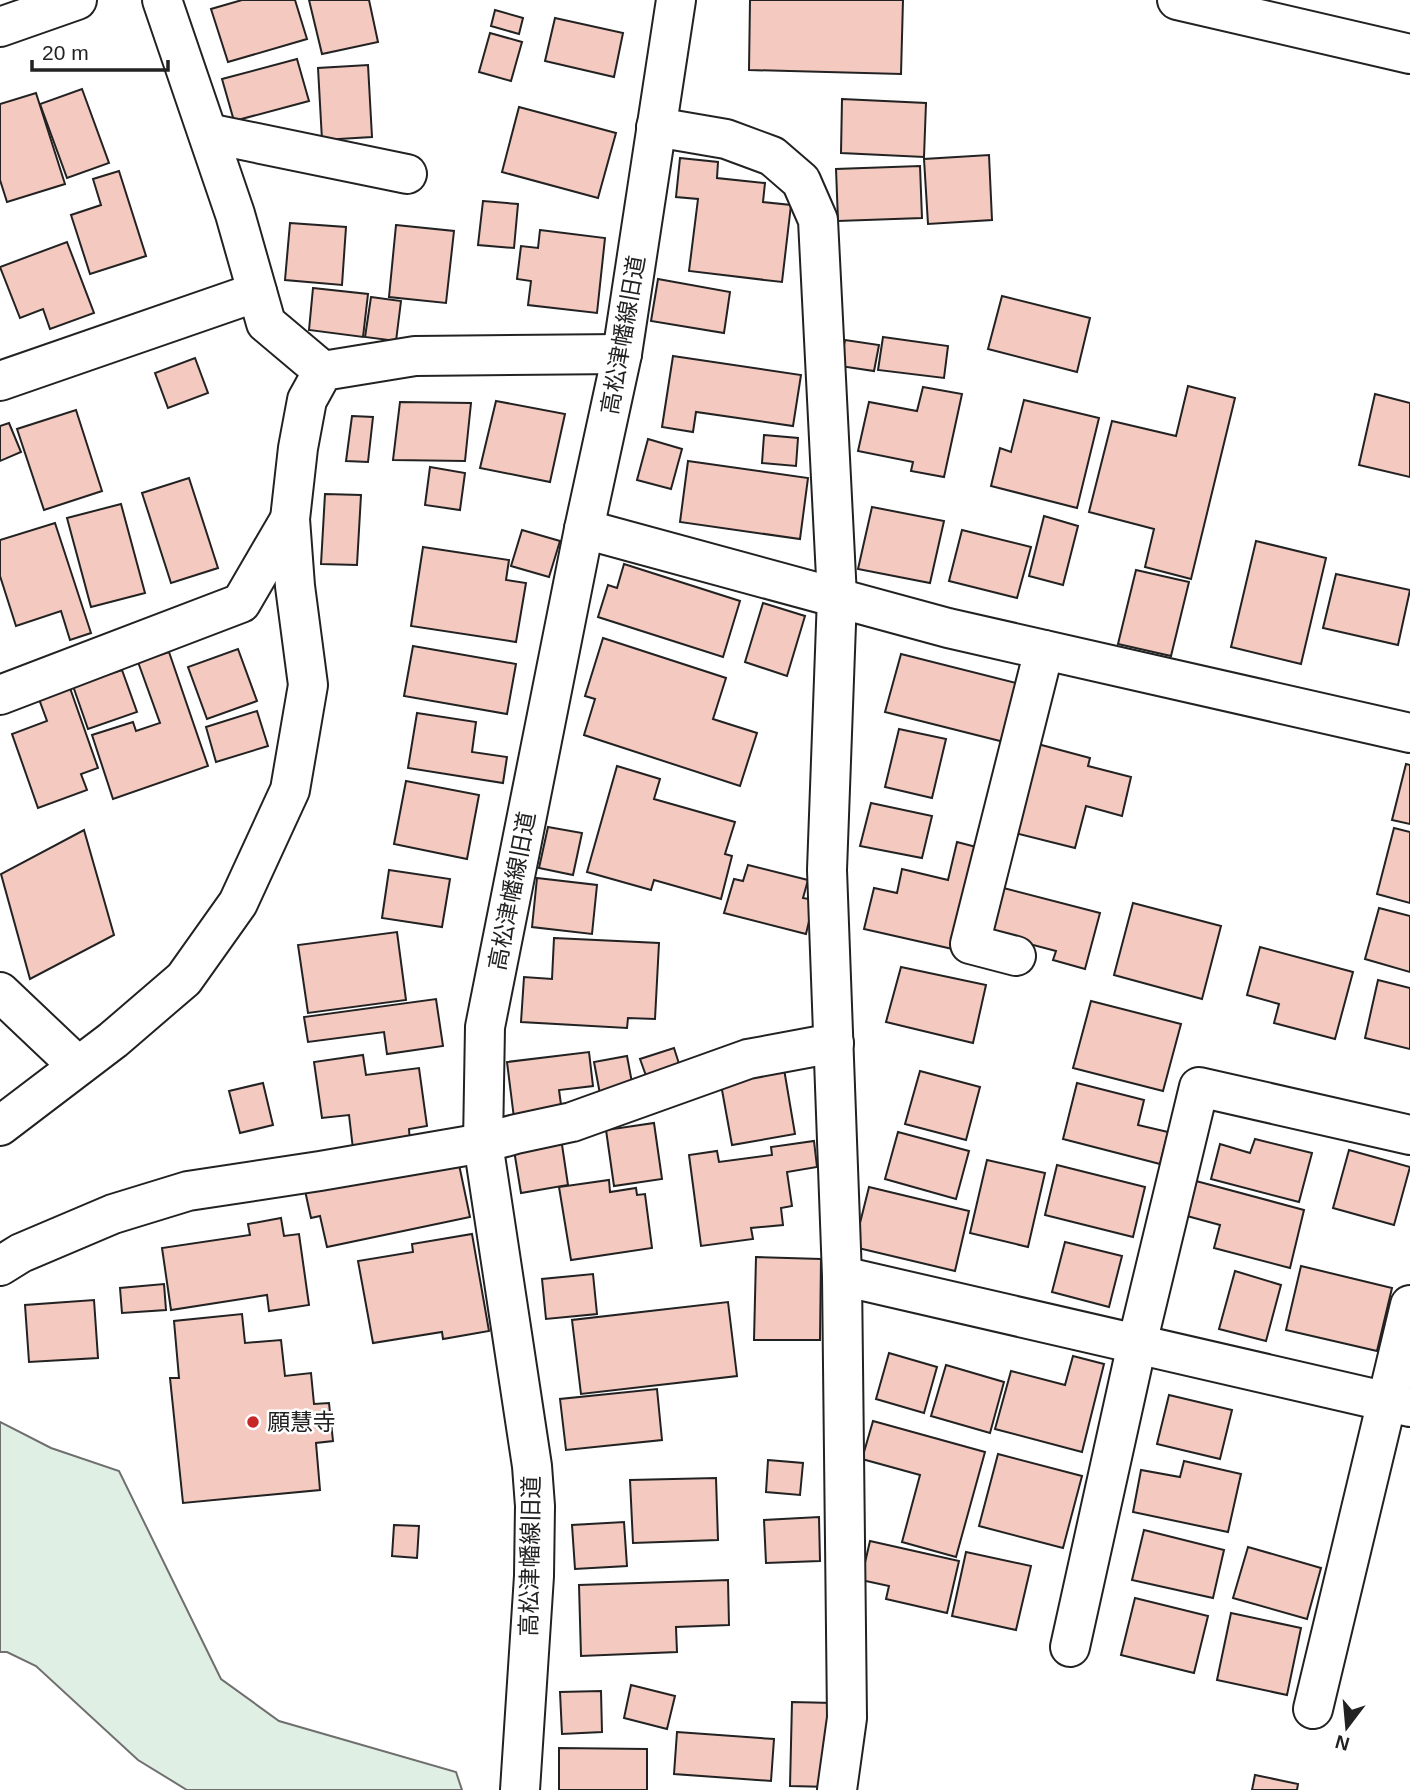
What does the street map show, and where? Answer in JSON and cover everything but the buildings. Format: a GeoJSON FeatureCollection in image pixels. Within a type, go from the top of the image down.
{"type":"FeatureCollection","features":[{"type":"Feature","properties":{"kind":"street"},"geometry":{"type":"LineString","coordinates":[[0,27],[77,0]]}},
{"type":"Feature","properties":{"kind":"street"},"geometry":{"type":"LineString","coordinates":[[162,0],[235,214],[266,323],[323,371],[415,356],[622,354]]}},
{"type":"Feature","properties":{"kind":"street","name":"高松津幡線旧道"},"geometry":{"type":"LineString","coordinates":[[520,1790],[534,1576],[535,1506],[532,1465],[482,1143],[485,1027],[584,529],[622,354],[676,0]]}},
{"type":"Feature","properties":{"kind":"street"},"geometry":{"type":"LineString","coordinates":[[1177,0],[1410,54]]}},
{"type":"Feature","properties":{"kind":"street"},"geometry":{"type":"LineString","coordinates":[[656,127],[726,139],[772,156],[801,181],[818,220],[837,597],[828,870],[842,1276],[848,1718],[837,1790]]}},
{"type":"Feature","properties":{"kind":"street"},"geometry":{"type":"LineString","coordinates":[[208,133],[407,174]]}},
{"type":"Feature","properties":{"kind":"street"},"geometry":{"type":"LineString","coordinates":[[0,380],[257,292]]}},
{"type":"Feature","properties":{"kind":"street"},"geometry":{"type":"LineString","coordinates":[[0,1126],[113,1040],[184,979],[239,903],[290,790],[308,685],[295,586],[290,519],[298,448],[307,400],[323,371]]}},
{"type":"Feature","properties":{"kind":"street"},"geometry":{"type":"LineString","coordinates":[[0,695],[241,603],[290,519]]}},
{"type":"Feature","properties":{"kind":"street"},"geometry":{"type":"LineString","coordinates":[[584,529],[948,628],[1410,733]]}},
{"type":"Feature","properties":{"kind":"street"},"geometry":{"type":"LineString","coordinates":[[1016,956],[970,944],[1044,650]]}},
{"type":"Feature","properties":{"kind":"street"},"geometry":{"type":"LineString","coordinates":[[0,992],[78,1066]]}},
{"type":"Feature","properties":{"kind":"street"},"geometry":{"type":"LineString","coordinates":[[0,1266],[22,1252],[113,1214],[188,1191],[482,1143],[572,1122],[748,1059],[834,1043]]}},
{"type":"Feature","properties":{"kind":"street"},"geometry":{"type":"LineString","coordinates":[[1070,1647],[1137,1345],[1199,1087],[1410,1135]]}},
{"type":"Feature","properties":{"kind":"street"},"geometry":{"type":"LineString","coordinates":[[842,1276],[1399,1405]]}},
{"type":"Feature","properties":{"kind":"street"},"geometry":{"type":"LineString","coordinates":[[1313,1709],[1399,1405],[1410,1305]]}},
{"type":"Feature","properties":{"kind":"green space"},"geometry":{"type":"Polygon","coordinates":[[[0,1422],[51,1448],[119,1471],[221,1679],[279,1721],[456,1772],[462,1790],[187,1790],[138,1760],[36,1666],[7,1652],[0,1652],[0,1422]]]}},
{"type":"Feature","properties":{"kind":"place","name":"願慧寺"},"geometry":{"type":"Point","coordinates":[253,1422]}}]}
